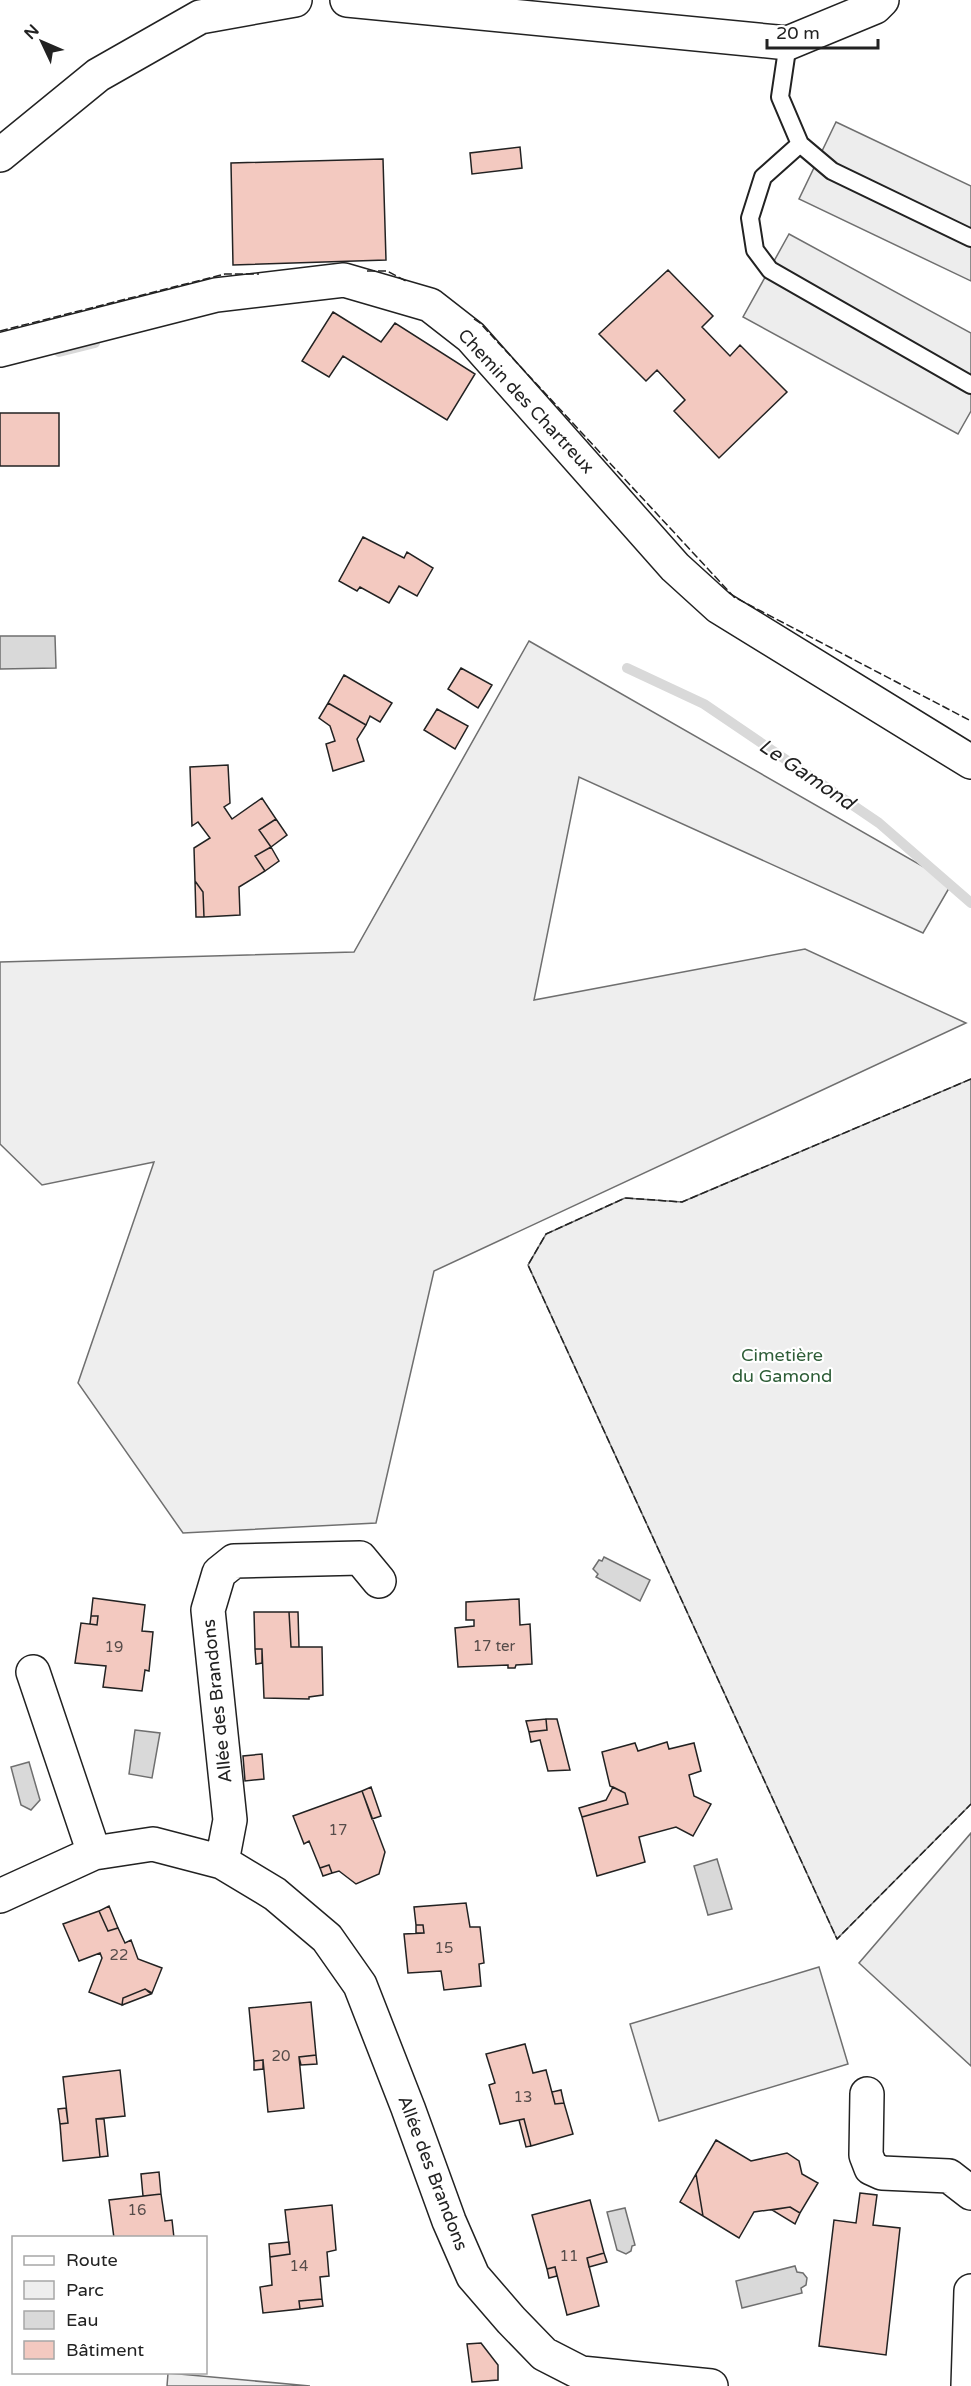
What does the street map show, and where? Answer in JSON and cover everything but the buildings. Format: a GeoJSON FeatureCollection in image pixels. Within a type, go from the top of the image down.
{"type":"FeatureCollection","features":[{"type":"Feature","properties":{"kind":"street"},"geometry":{"type":"LineString","coordinates":[[0,155],[98,75],[200,17],[295,0]]}},
{"type":"Feature","properties":{"kind":"street"},"geometry":{"type":"LineString","coordinates":[[347,0],[788,43],[875,7],[882,0]]}},
{"type":"Feature","properties":{"kind":"street","name":"Chemin des Chartreux"},"geometry":{"type":"LineString","coordinates":[[0,350],[216,294],[344,280],[430,305],[471,337],[675,567],[719,607],[971,762]]}},
{"type":"Feature","properties":{"kind":"street","name":"Allée des Brandons"},"geometry":{"type":"LineString","coordinates":[[222,1862],[230,1820],[207,1610],[219,1573],[234,1561],[360,1558],[379,1581]]}},
{"type":"Feature","properties":{"kind":"street"},"geometry":{"type":"LineString","coordinates":[[33,1672],[94,1853]]}},
{"type":"Feature","properties":{"kind":"street","name":"Allée des Brandons"},"geometry":{"type":"LineString","coordinates":[[0,1896],[94,1853],[153,1844],[222,1862],[275,1894],[327,1938],[360,1985],[472,2276],[544,2354],[581,2373],[711,2386]]}},
{"type":"Feature","properties":{"kind":"street"},"geometry":{"type":"LineString","coordinates":[[867,2094],[866,2155],[871,2168],[882,2173],[949,2176],[971,2193]]}},
{"type":"Feature","properties":{"kind":"street"},"geometry":{"type":"LineString","coordinates":[[968,2386],[971,2291]]}},
{"type":"Feature","properties":{"kind":"lane"},"geometry":{"type":"LineString","coordinates":[[788,43],[780,97],[800,144],[832,171],[971,238]]}},
{"type":"Feature","properties":{"kind":"lane"},"geometry":{"type":"LineString","coordinates":[[800,144],[763,177],[750,218],[755,250],[770,270],[971,385]]}},
{"type":"Feature","properties":{"kind":"green space"},"geometry":{"type":"Polygon","coordinates":[[[529,641],[952,883],[923,933],[579,777],[534,1000],[805,949],[966,1023],[434,1271],[376,1523],[183,1533],[78,1383],[154,1162],[42,1185],[0,1144],[0,962],[354,952],[529,641]]]}},
{"type":"Feature","properties":{"kind":"green space","name":"Cimetière du Gamond"},"geometry":{"type":"Polygon","coordinates":[[[971,1079],[971,1804],[837,1939],[528,1265],[546,1234],[625,1198],[682,1202],[971,1079]]]}},
{"type":"Feature","properties":{"kind":"green space"},"geometry":{"type":"Polygon","coordinates":[[[819,1967],[848,2064],[659,2121],[630,2024],[819,1967]]]}},
{"type":"Feature","properties":{"kind":"green space"},"geometry":{"type":"Polygon","coordinates":[[[168,2374],[179,2374],[310,2386],[167,2386],[168,2374]]]}},
{"type":"Feature","properties":{"kind":"shaded area"},"geometry":{"type":"Polygon","coordinates":[[[836,122],[971,186],[971,281],[799,199],[836,122]]]}},
{"type":"Feature","properties":{"kind":"shaded area"},"geometry":{"type":"Polygon","coordinates":[[[789,234],[971,333],[971,411],[958,434],[743,317],[789,234]]]}},
{"type":"Feature","properties":{"kind":"shaded area"},"geometry":{"type":"Polygon","coordinates":[[[971,1833],[971,2066],[859,1963],[971,1833]]]}},
{"type":"Feature","properties":{"kind":"water"},"geometry":{"type":"Polygon","coordinates":[[[0,636],[55,636],[56,668],[0,669],[0,636]]]}},
{"type":"Feature","properties":{"kind":"water"},"geometry":{"type":"Polygon","coordinates":[[[604,1557],[650,1580],[640,1601],[596,1577],[598,1574],[593,1569],[604,1557]]]}},
{"type":"Feature","properties":{"kind":"water"},"geometry":{"type":"Polygon","coordinates":[[[135,1730],[160,1733],[152,1778],[129,1774],[135,1730]]]}},
{"type":"Feature","properties":{"kind":"water"},"geometry":{"type":"Polygon","coordinates":[[[29,1762],[40,1800],[31,1810],[21,1805],[11,1767],[29,1762]]]}},
{"type":"Feature","properties":{"kind":"water"},"geometry":{"type":"Polygon","coordinates":[[[717,1859],[732,1909],[708,1915],[694,1866],[717,1859]]]}},
{"type":"Feature","properties":{"kind":"water"},"geometry":{"type":"Polygon","coordinates":[[[625,2208],[635,2245],[626,2254],[617,2250],[607,2212],[625,2208]]]}},
{"type":"Feature","properties":{"kind":"water"},"geometry":{"type":"Polygon","coordinates":[[[795,2266],[797,2272],[803,2273],[807,2278],[806,2285],[801,2288],[802,2293],[742,2308],[736,2281],[795,2266]]]}},
{"type":"Feature","properties":{"kind":"waterway","name":"Le Gamond"},"geometry":{"type":"LineString","coordinates":[[59,352],[95,343]]}},
{"type":"Feature","properties":{"kind":"waterway","name":"Le Gamond"},"geometry":{"type":"LineString","coordinates":[[627,668],[704,704],[879,823],[971,903]]}},
{"type":"Feature","properties":{"kind":"fence"},"geometry":{"type":"LineString","coordinates":[[367,271],[387,271],[406,281]]}},
{"type":"Feature","properties":{"kind":"fence"},"geometry":{"type":"LineString","coordinates":[[0,331],[225,274],[259,274]]}},
{"type":"Feature","properties":{"kind":"fence"},"geometry":{"type":"LineString","coordinates":[[474,319],[734,597],[971,721]]}},
{"type":"Feature","properties":{"kind":"fence"},"geometry":{"type":"LineString","coordinates":[[971,1079],[682,1202],[625,1198],[546,1234],[528,1265],[837,1939],[971,1804]]}}]}
